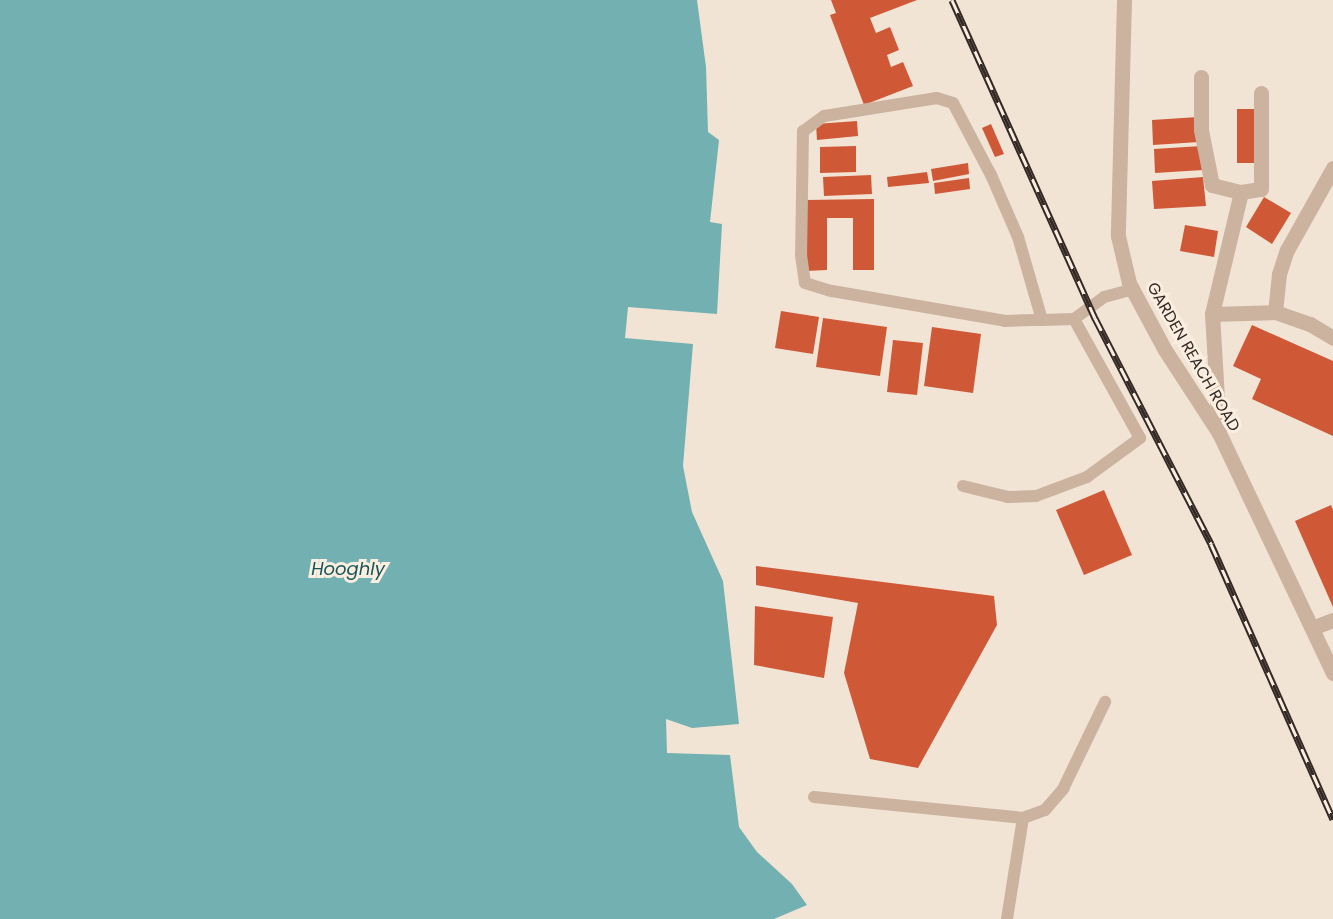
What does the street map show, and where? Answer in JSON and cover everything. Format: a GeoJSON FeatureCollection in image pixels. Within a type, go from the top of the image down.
{"type":"FeatureCollection","features":[{"type":"Feature","properties":{"kind":"street","name":"GARDEN REACH ROAD"},"geometry":{"type":"LineString","coordinates":[[1124,0],[1118,236],[1133,289],[1165,350],[1219,433],[1333,673]]}},
{"type":"Feature","properties":{"kind":"street"},"geometry":{"type":"LineString","coordinates":[[1201,77],[1201,130],[1212,185],[1241,192],[1261,189],[1261,93]]}},
{"type":"Feature","properties":{"kind":"street"},"geometry":{"type":"LineString","coordinates":[[1275,312],[1279,274],[1287,250],[1333,168]]}},
{"type":"Feature","properties":{"kind":"street"},"geometry":{"type":"LineString","coordinates":[[1219,433],[1212,315],[1241,192]]}},
{"type":"Feature","properties":{"kind":"street"},"geometry":{"type":"LineString","coordinates":[[1212,315],[1275,312],[1310,324],[1333,338]]}},
{"type":"Feature","properties":{"kind":"street"},"geometry":{"type":"LineString","coordinates":[[1312,628],[1333,620]]}},
{"type":"Feature","properties":{"kind":"lane"},"geometry":{"type":"LineString","coordinates":[[1042,320],[1018,237],[991,175],[953,103],[937,98],[824,116],[803,130],[801,255],[805,283],[832,291],[1005,321],[1042,320],[1074,319],[1104,297],[1133,289]]}},
{"type":"Feature","properties":{"kind":"lane"},"geometry":{"type":"LineString","coordinates":[[963,486],[1008,497],[1036,496],[1087,477],[1140,438],[1074,319]]}},
{"type":"Feature","properties":{"kind":"lane"},"geometry":{"type":"LineString","coordinates":[[814,797],[1023,818],[1045,810],[1063,789],[1105,702]]}},
{"type":"Feature","properties":{"kind":"lane"},"geometry":{"type":"LineString","coordinates":[[1007,919],[1023,818]]}},
{"type":"Feature","properties":{"kind":"water","name":"Hooghly"},"geometry":{"type":"Polygon","coordinates":[[[0,0],[697,0],[706,67],[708,132],[719,140],[710,222],[722,224],[717,314],[628,307],[625,338],[693,344],[683,466],[692,512],[723,581],[739,724],[692,728],[666,719],[667,753],[730,755],[739,827],[757,852],[792,884],[807,905],[774,919],[0,919],[0,0]]]}},
{"type":"Feature","properties":{"kind":"building"},"geometry":{"type":"Polygon","coordinates":[[[831,0],[917,0],[870,18],[876,33],[890,27],[899,50],[887,55],[891,67],[903,62],[913,86],[864,105],[830,15],[836,13],[831,0]]]}},
{"type":"Feature","properties":{"kind":"building"},"geometry":{"type":"Polygon","coordinates":[[[1237,109],[1258,109],[1258,163],[1237,163],[1237,109]]]}},
{"type":"Feature","properties":{"kind":"building"},"geometry":{"type":"Polygon","coordinates":[[[1198,117],[1199,142],[1153,145],[1152,120],[1198,117]]]}},
{"type":"Feature","properties":{"kind":"building"},"geometry":{"type":"Polygon","coordinates":[[[857,121],[858,136],[817,140],[816,124],[857,121]]]}},
{"type":"Feature","properties":{"kind":"building"},"geometry":{"type":"Polygon","coordinates":[[[991,124],[1004,154],[995,157],[982,128],[991,124]]]}},
{"type":"Feature","properties":{"kind":"building"},"geometry":{"type":"Polygon","coordinates":[[[856,146],[856,172],[820,173],[820,147],[856,146]]]}},
{"type":"Feature","properties":{"kind":"building"},"geometry":{"type":"Polygon","coordinates":[[[1201,146],[1203,170],[1155,173],[1154,149],[1201,146]]]}},
{"type":"Feature","properties":{"kind":"building"},"geometry":{"type":"Polygon","coordinates":[[[968,163],[969,174],[933,181],[931,169],[968,163]]]}},
{"type":"Feature","properties":{"kind":"building"},"geometry":{"type":"Polygon","coordinates":[[[927,172],[929,183],[888,187],[887,177],[927,172]]]}},
{"type":"Feature","properties":{"kind":"building"},"geometry":{"type":"Polygon","coordinates":[[[871,175],[872,194],[824,196],[823,177],[871,175]]]}},
{"type":"Feature","properties":{"kind":"building"},"geometry":{"type":"Polygon","coordinates":[[[1203,177],[1206,206],[1154,209],[1152,181],[1203,177]]]}},
{"type":"Feature","properties":{"kind":"building"},"geometry":{"type":"Polygon","coordinates":[[[969,178],[970,189],[935,194],[934,183],[969,178]]]}},
{"type":"Feature","properties":{"kind":"building"},"geometry":{"type":"Polygon","coordinates":[[[1264,197],[1291,213],[1272,244],[1246,227],[1264,197]]]}},
{"type":"Feature","properties":{"kind":"building"},"geometry":{"type":"Polygon","coordinates":[[[874,199],[874,270],[853,270],[853,218],[827,218],[827,270],[806,271],[806,200],[874,199]]]}},
{"type":"Feature","properties":{"kind":"building"},"geometry":{"type":"Polygon","coordinates":[[[1185,225],[1218,231],[1214,257],[1180,251],[1185,225]]]}},
{"type":"Feature","properties":{"kind":"building"},"geometry":{"type":"Polygon","coordinates":[[[781,311],[819,317],[813,354],[775,348],[781,311]]]}},
{"type":"Feature","properties":{"kind":"building"},"geometry":{"type":"Polygon","coordinates":[[[823,318],[887,327],[880,376],[816,367],[823,318]]]}},
{"type":"Feature","properties":{"kind":"building"},"geometry":{"type":"Polygon","coordinates":[[[1252,325],[1333,361],[1333,436],[1252,399],[1261,379],[1233,366],[1252,325]]]}},
{"type":"Feature","properties":{"kind":"building"},"geometry":{"type":"Polygon","coordinates":[[[932,327],[981,334],[973,393],[924,386],[932,327]]]}},
{"type":"Feature","properties":{"kind":"building"},"geometry":{"type":"Polygon","coordinates":[[[893,340],[923,343],[917,395],[887,392],[893,340]]]}},
{"type":"Feature","properties":{"kind":"building"},"geometry":{"type":"Polygon","coordinates":[[[1104,490],[1132,555],[1084,575],[1056,510],[1104,490]]]}},
{"type":"Feature","properties":{"kind":"building"},"geometry":{"type":"Polygon","coordinates":[[[1331,505],[1333,510],[1333,607],[1295,521],[1331,505]]]}},
{"type":"Feature","properties":{"kind":"building"},"geometry":{"type":"Polygon","coordinates":[[[756,566],[994,596],[997,625],[918,768],[870,759],[844,673],[858,603],[756,585],[756,566]]]}},
{"type":"Feature","properties":{"kind":"building"},"geometry":{"type":"Polygon","coordinates":[[[755,606],[833,617],[824,678],[754,665],[755,606]]]}},
{"type":"Feature","properties":{"kind":"railway"},"geometry":{"type":"LineString","coordinates":[[952,0],[1095,318],[1211,544],[1333,819]]}}]}
